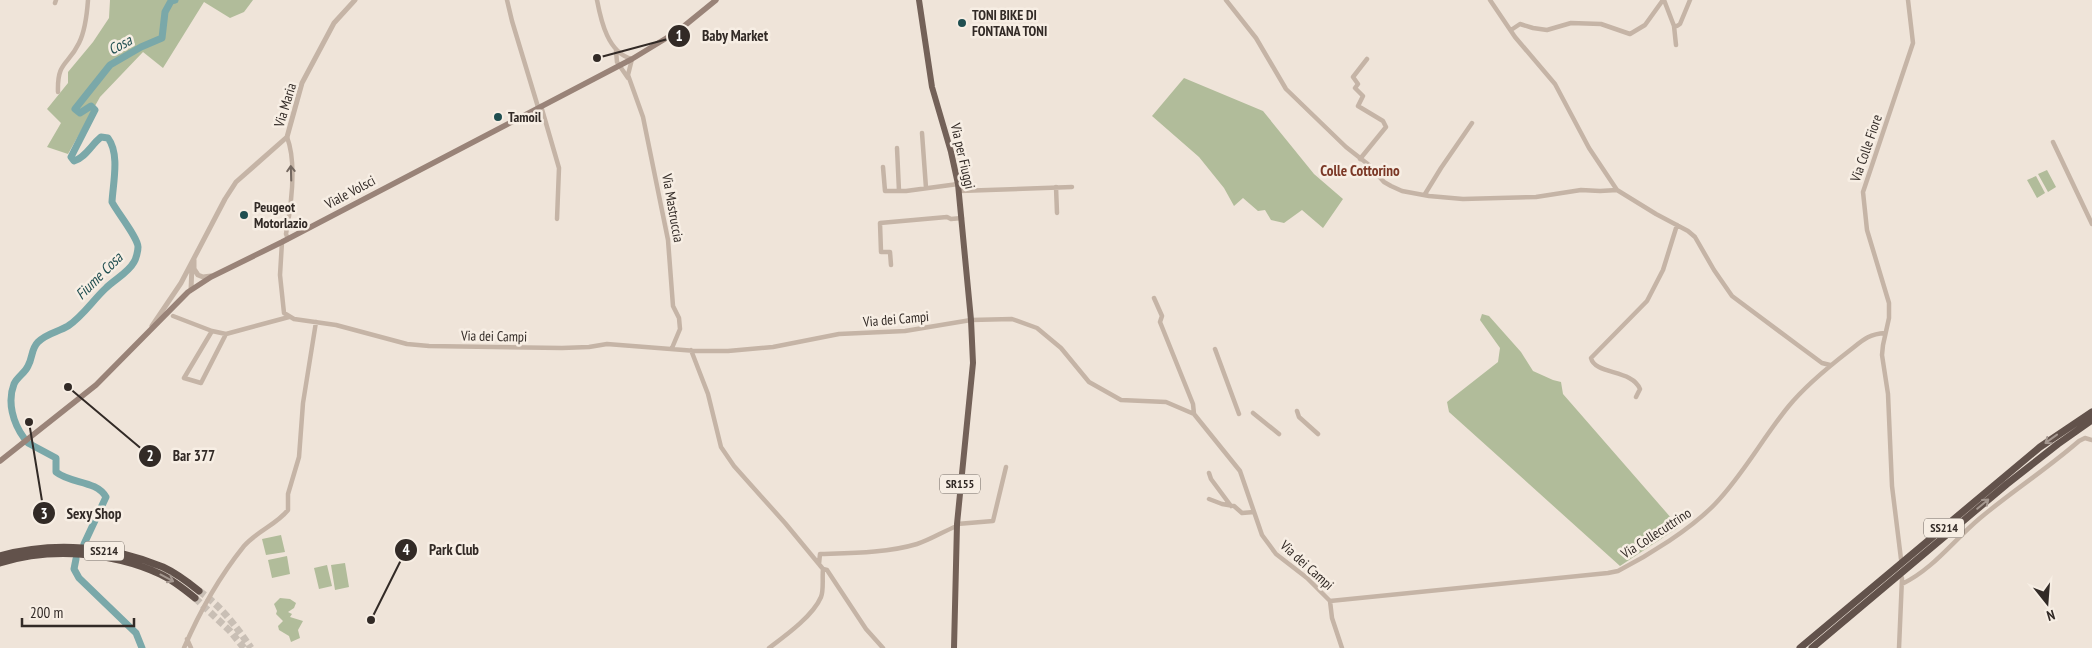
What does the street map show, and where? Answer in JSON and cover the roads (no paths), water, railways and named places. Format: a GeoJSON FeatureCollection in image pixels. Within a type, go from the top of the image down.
{"type":"FeatureCollection","features":[{"type":"Feature","properties":{"kind":"highway","name":"SS214"},"geometry":{"type":"LineString","coordinates":[[1800,648],[2040,447],[2092,412]]}},
{"type":"Feature","properties":{"kind":"highway","name":"SS214"},"geometry":{"type":"LineString","coordinates":[[1812,648],[2007,484],[2092,420]]}},
{"type":"Feature","properties":{"kind":"highway","name":"SS214"},"geometry":{"type":"LineString","coordinates":[[0,556],[48,547],[98,550],[163,567],[197,594],[155,572],[126,563],[96,557],[65,553],[47,554],[22,557],[0,563]]}},
{"type":"Feature","properties":{"kind":"main road","name":"Viale Volsci"},"geometry":{"type":"LineString","coordinates":[[0,461],[96,385],[191,290],[632,59],[678,31],[716,0]]}},
{"type":"Feature","properties":{"kind":"main road","name":"Via per Fiuggi"},"geometry":{"type":"LineString","coordinates":[[918,0],[932,87],[951,152],[958,188],[971,320]]}},
{"type":"Feature","properties":{"kind":"main road","name":"SR155"},"geometry":{"type":"LineString","coordinates":[[954,648],[957,525],[973,362],[971,320]]}},
{"type":"Feature","properties":{"kind":"street"},"geometry":{"type":"LineString","coordinates":[[58,92],[59,72],[79,45],[88,0]]}},
{"type":"Feature","properties":{"kind":"street","name":"Via Maria"},"geometry":{"type":"LineString","coordinates":[[148,331],[170,300],[224,199],[236,182],[287,137],[302,82],[334,23],[354,0]]}},
{"type":"Feature","properties":{"kind":"street"},"geometry":{"type":"LineString","coordinates":[[507,0],[559,168],[557,219]]}},
{"type":"Feature","properties":{"kind":"street"},"geometry":{"type":"LineString","coordinates":[[596,0],[601,20],[617,54],[632,59],[627,75],[608,71],[617,54]]}},
{"type":"Feature","properties":{"kind":"street"},"geometry":{"type":"LineString","coordinates":[[1226,0],[1256,38],[1286,89],[1391,186],[1402,191],[1463,198],[1531,198],[1581,190],[1617,190]]}},
{"type":"Feature","properties":{"kind":"street"},"geometry":{"type":"LineString","coordinates":[[1490,0],[1496,6],[1510,30],[1555,84],[1589,148],[1617,190],[1677,224],[1695,237],[1714,270],[1738,302],[1814,357],[1830,365]]}},
{"type":"Feature","properties":{"kind":"street"},"geometry":{"type":"LineString","coordinates":[[1656,0],[1656,7]]}},
{"type":"Feature","properties":{"kind":"street"},"geometry":{"type":"LineString","coordinates":[[1510,30],[1520,24],[1547,30],[1578,23],[1601,24],[1630,34],[1646,25],[1656,7],[1663,0],[1674,26],[1676,45]]}},
{"type":"Feature","properties":{"kind":"street"},"geometry":{"type":"LineString","coordinates":[[1674,26],[1680,24],[1690,0]]}},
{"type":"Feature","properties":{"kind":"street","name":"Via Colle Fiore"},"geometry":{"type":"LineString","coordinates":[[1901,559],[1892,486],[1888,394],[1882,355],[1889,318],[1888,303],[1867,230],[1863,192],[1913,43],[1908,0]]}},
{"type":"Feature","properties":{"kind":"street","name":"Via Mastruccia"},"geometry":{"type":"LineString","coordinates":[[617,54],[643,117],[668,240],[673,306],[680,329],[672,348]]}},
{"type":"Feature","properties":{"kind":"street"},"geometry":{"type":"LineString","coordinates":[[1360,158],[1386,127],[1383,120],[1358,106],[1363,96],[1355,88],[1358,84],[1353,78],[1368,59]]}},
{"type":"Feature","properties":{"kind":"street"},"geometry":{"type":"LineString","coordinates":[[1425,194],[1472,123]]}},
{"type":"Feature","properties":{"kind":"street"},"geometry":{"type":"LineString","coordinates":[[922,132],[926,188]]}},
{"type":"Feature","properties":{"kind":"street"},"geometry":{"type":"LineString","coordinates":[[287,137],[291,157],[292,184],[286,234],[288,239]]}},
{"type":"Feature","properties":{"kind":"street"},"geometry":{"type":"LineString","coordinates":[[2053,142],[2092,224]]}},
{"type":"Feature","properties":{"kind":"street"},"geometry":{"type":"LineString","coordinates":[[897,148],[900,191]]}},
{"type":"Feature","properties":{"kind":"street"},"geometry":{"type":"LineString","coordinates":[[883,167],[885,191],[926,188],[1072,187]]}},
{"type":"Feature","properties":{"kind":"street"},"geometry":{"type":"LineString","coordinates":[[1056,187],[1057,213]]}},
{"type":"Feature","properties":{"kind":"street"},"geometry":{"type":"LineString","coordinates":[[891,265],[890,252],[881,252],[880,223],[946,217],[951,219],[962,218]]}},
{"type":"Feature","properties":{"kind":"street"},"geometry":{"type":"LineString","coordinates":[[1636,397],[1640,389],[1635,382],[1623,375],[1594,364],[1590,358],[1646,301],[1663,270],[1677,224]]}},
{"type":"Feature","properties":{"kind":"street"},"geometry":{"type":"LineString","coordinates":[[282,242],[280,275],[284,314],[289,318]]}},
{"type":"Feature","properties":{"kind":"street"},"geometry":{"type":"LineString","coordinates":[[194,258],[194,269],[198,275],[203,277],[215,276]]}},
{"type":"Feature","properties":{"kind":"street"},"geometry":{"type":"LineString","coordinates":[[191,290],[191,271],[194,258]]}},
{"type":"Feature","properties":{"kind":"street"},"geometry":{"type":"LineString","coordinates":[[188,269],[186,280],[191,290]]}},
{"type":"Feature","properties":{"kind":"street"},"geometry":{"type":"LineString","coordinates":[[1154,298],[1162,316],[1160,322],[1193,404],[1194,414]]}},
{"type":"Feature","properties":{"kind":"street"},"geometry":{"type":"LineString","coordinates":[[172,316],[212,331],[226,334],[289,318]]}},
{"type":"Feature","properties":{"kind":"street","name":"Via dei Campi"},"geometry":{"type":"LineString","coordinates":[[289,318],[336,325],[389,340],[429,346],[562,348],[607,344],[728,351],[772,347],[839,334],[906,330],[971,320],[1012,319],[1037,328],[1061,348],[1089,382],[1121,400],[1166,402],[1194,414],[1240,471],[1262,535],[1276,554],[1307,578],[1330,601]]}},
{"type":"Feature","properties":{"kind":"street"},"geometry":{"type":"LineString","coordinates":[[184,648],[197,620],[244,547],[250,540],[281,519],[288,510],[288,494],[299,456],[303,403],[316,322]]}},
{"type":"Feature","properties":{"kind":"street"},"geometry":{"type":"LineString","coordinates":[[212,331],[184,378],[201,383],[226,334]]}},
{"type":"Feature","properties":{"kind":"street","name":"Via Collecuttrino"},"geometry":{"type":"LineString","coordinates":[[1330,601],[1608,573],[1618,570],[1695,523],[1715,504],[1739,475],[1787,408],[1801,392],[1830,365],[1866,338],[1874,334],[1885,333]]}},
{"type":"Feature","properties":{"kind":"street"},"geometry":{"type":"LineString","coordinates":[[1215,349],[1239,414]]}},
{"type":"Feature","properties":{"kind":"street"},"geometry":{"type":"LineString","coordinates":[[691,350],[708,394],[721,447],[734,466],[786,523],[823,569],[827,570],[866,629],[884,648]]}},
{"type":"Feature","properties":{"kind":"street"},"geometry":{"type":"LineString","coordinates":[[1297,411],[1299,417],[1318,434]]}},
{"type":"Feature","properties":{"kind":"street"},"geometry":{"type":"LineString","coordinates":[[1253,413],[1279,434]]}},
{"type":"Feature","properties":{"kind":"street"},"geometry":{"type":"LineString","coordinates":[[1902,584],[1917,576],[1946,551],[1977,520],[2079,441],[2085,438],[2092,440]]}},
{"type":"Feature","properties":{"kind":"street"},"geometry":{"type":"LineString","coordinates":[[819,564],[820,554],[843,554],[902,547],[919,543],[957,525],[991,522],[994,519],[1006,467]]}},
{"type":"Feature","properties":{"kind":"street"},"geometry":{"type":"LineString","coordinates":[[1209,473],[1211,479],[1232,506],[1242,513],[1254,512]]}},
{"type":"Feature","properties":{"kind":"street"},"geometry":{"type":"LineString","coordinates":[[1209,499],[1232,506]]}},
{"type":"Feature","properties":{"kind":"street"},"geometry":{"type":"LineString","coordinates":[[769,648],[791,631],[818,602],[821,596],[823,569]]}},
{"type":"Feature","properties":{"kind":"street"},"geometry":{"type":"LineString","coordinates":[[1899,648],[1902,578]]}},
{"type":"Feature","properties":{"kind":"street"},"geometry":{"type":"LineString","coordinates":[[1330,601],[1332,618],[1342,648]]}},
{"type":"Feature","properties":{"kind":"street"},"geometry":{"type":"LineString","coordinates":[[187,640],[191,648]]}},
{"type":"Feature","properties":{"kind":"waterway","name":"Fiume Cosa"},"geometry":{"type":"LineString","coordinates":[[24,438],[14,419],[11,398],[14,384],[30,363],[36,345],[41,339],[68,326],[78,318],[106,288],[131,266],[135,261],[138,251],[135,238],[112,202],[115,160],[112,145],[108,138],[101,137],[78,159],[74,161],[71,157],[95,110],[91,106],[80,113],[75,109],[110,65],[141,47],[162,38],[165,12],[171,1],[175,0]]}},
{"type":"Feature","properties":{"kind":"waterway"},"geometry":{"type":"LineString","coordinates":[[28,443],[56,458],[56,472],[69,479],[90,485],[102,492],[106,497],[84,544]]}},
{"type":"Feature","properties":{"kind":"waterway","name":"Cosa"},"geometry":{"type":"LineString","coordinates":[[76,559],[74,569],[79,578],[136,633],[142,648]]}},
{"type":"Feature","properties":{"kind":"tunnel"},"geometry":{"type":"LineString","coordinates":[[199,591],[228,617],[251,648]]}},
{"type":"Feature","properties":{"kind":"tunnel"},"geometry":{"type":"LineString","coordinates":[[195,598],[230,631],[244,648]]}},
{"type":"Feature","properties":{"kind":"place","name":"TONI BIKE DI FONTANA TONI"},"geometry":{"type":"Point","coordinates":[962,23]}},
{"type":"Feature","properties":{"kind":"place","name":"Baby Market"},"geometry":{"type":"Point","coordinates":[597,58]}},
{"type":"Feature","properties":{"kind":"place","name":"Tamoil"},"geometry":{"type":"Point","coordinates":[498,117]}},
{"type":"Feature","properties":{"kind":"place","name":"Peugeot Motorlazio"},"geometry":{"type":"Point","coordinates":[244,215]}},
{"type":"Feature","properties":{"kind":"place","name":"Bar 377"},"geometry":{"type":"Point","coordinates":[68,387]}},
{"type":"Feature","properties":{"kind":"place","name":"Sexy Shop"},"geometry":{"type":"Point","coordinates":[29,422]}},
{"type":"Feature","properties":{"kind":"place","name":"Park Club"},"geometry":{"type":"Point","coordinates":[371,620]}},
{"type":"Feature","properties":{"kind":"district","name":"Colle Cottorino"},"geometry":{"type":"Point","coordinates":[1360,171]}}]}
